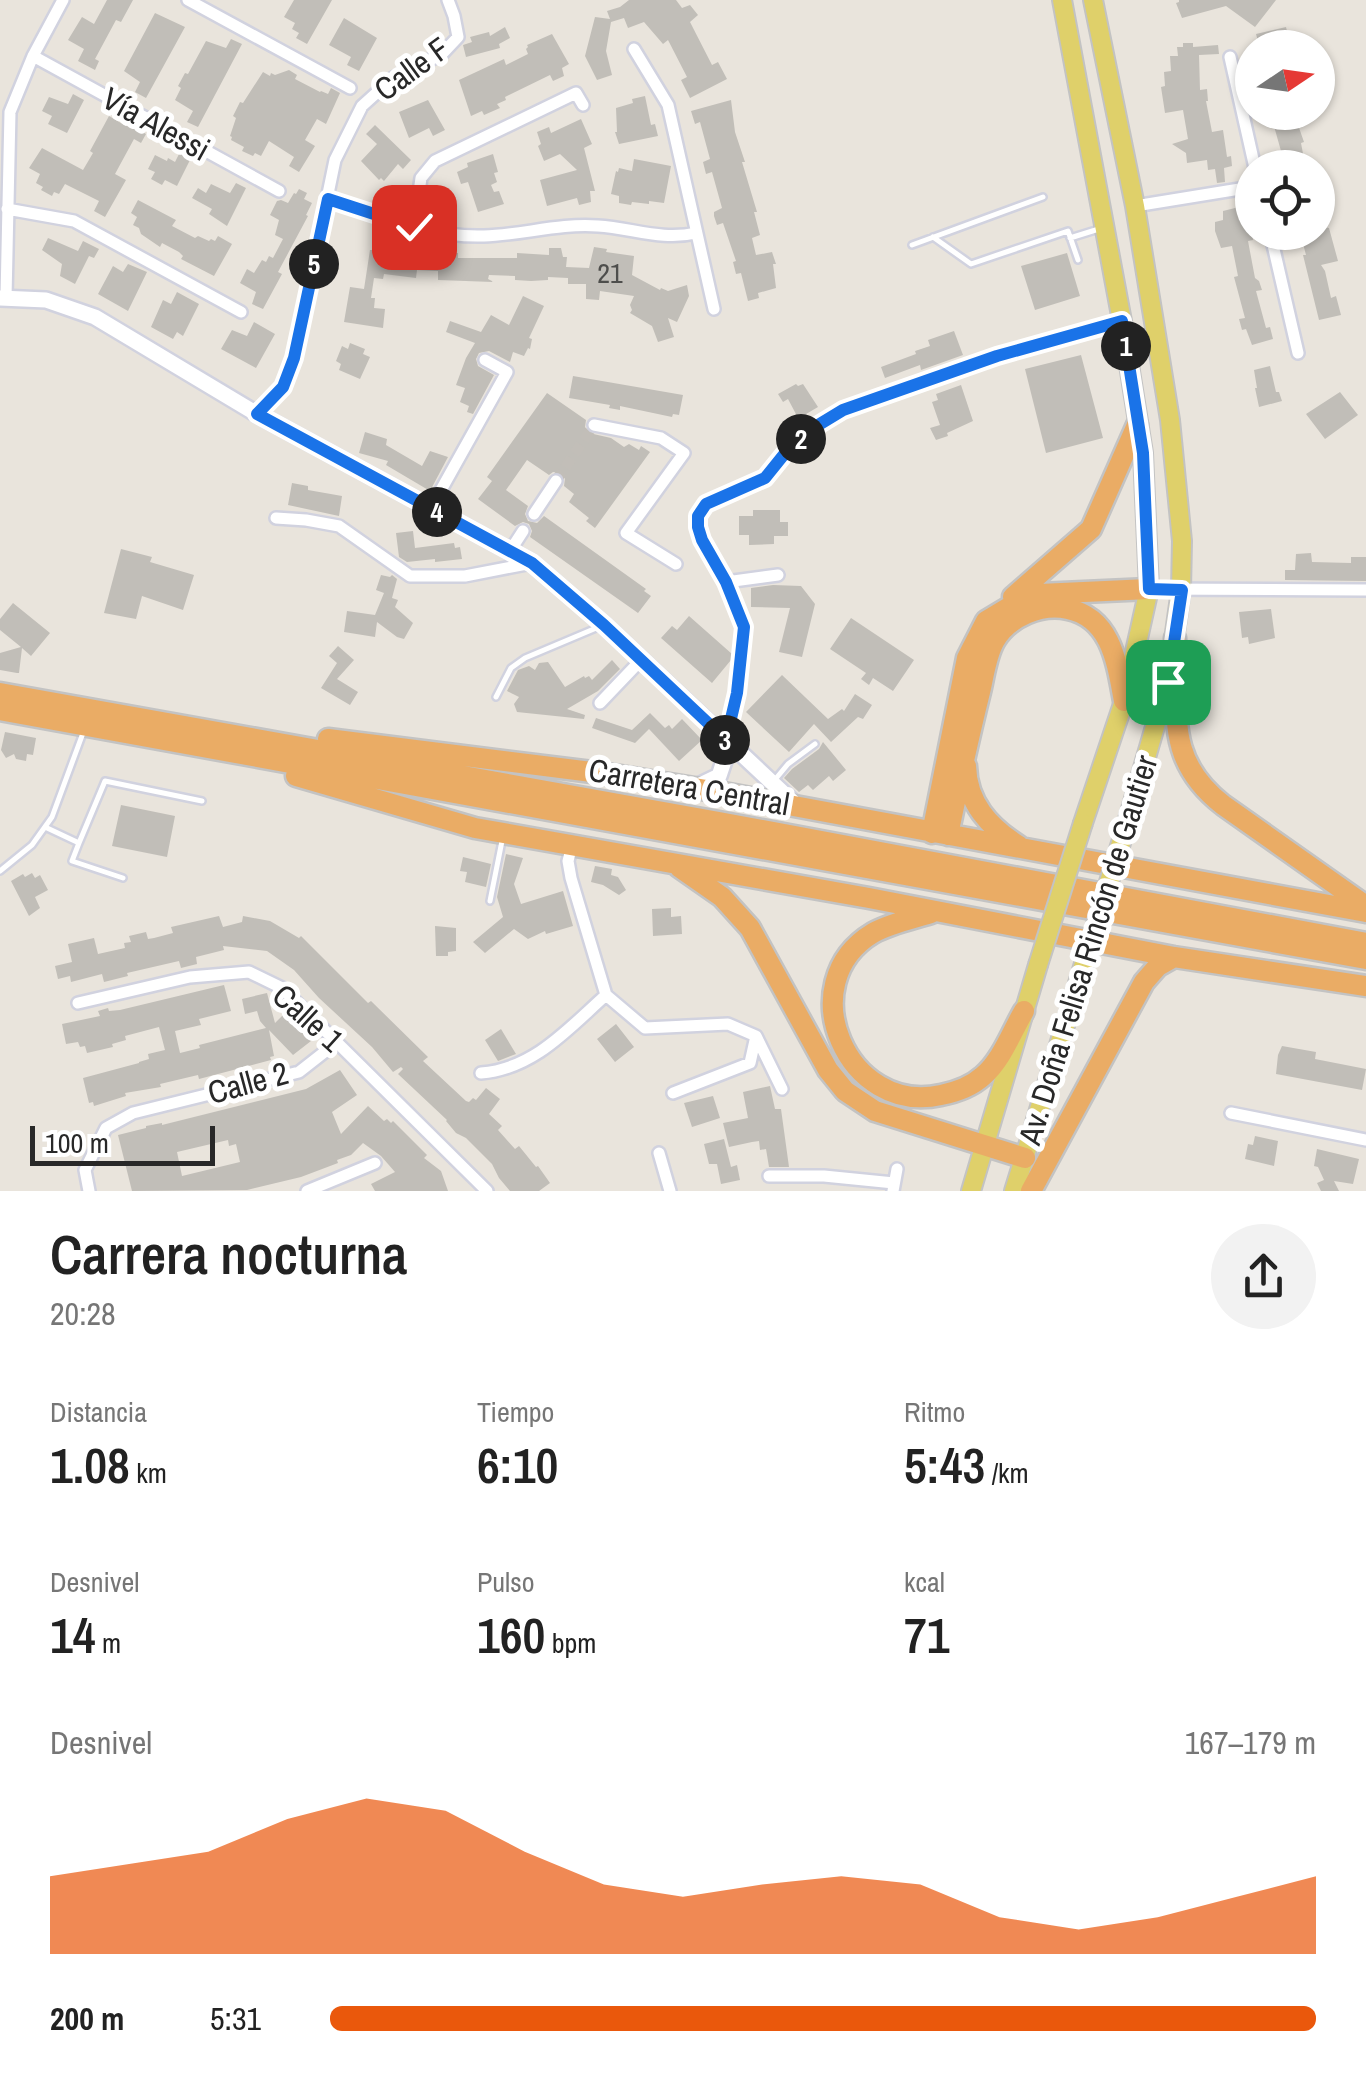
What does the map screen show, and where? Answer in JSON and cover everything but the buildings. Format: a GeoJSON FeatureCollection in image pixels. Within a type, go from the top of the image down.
{"type":"FeatureCollection","features":[{"type":"Feature","properties":{"kind":"highway"},"geometry":{"type":"LineString","coordinates":[[940,834],[967,658],[986,620],[1091,528],[1138,425]]}},
{"type":"Feature","properties":{"kind":"highway"},"geometry":{"type":"LineString","coordinates":[[986,620],[1040,594],[1149,589]]}},
{"type":"Feature","properties":{"kind":"highway"},"geometry":{"type":"LineString","coordinates":[[940,834],[992,644],[1006,626],[1044,608],[1078,611],[1090,618],[1105,632],[1111,645],[1124,701]]}},
{"type":"Feature","properties":{"kind":"highway"},"geometry":{"type":"LineString","coordinates":[[1174,638],[1178,673],[1176,722],[1182,752],[1197,778],[1212,796],[1366,909]]}},
{"type":"Feature","properties":{"kind":"highway","name":"Carretera Central"},"geometry":{"type":"LineString","coordinates":[[0,693],[1366,943]]}},
{"type":"Feature","properties":{"kind":"highway","name":"Carretera Central"},"geometry":{"type":"LineString","coordinates":[[0,710],[1366,959]]}},
{"type":"Feature","properties":{"kind":"highway"},"geometry":{"type":"LineString","coordinates":[[240,735],[284,734],[608,774],[1366,909]]}},
{"type":"Feature","properties":{"kind":"highway"},"geometry":{"type":"LineString","coordinates":[[965,753],[968,784],[981,813],[1000,834],[1025,849]]}},
{"type":"Feature","properties":{"kind":"highway"},"geometry":{"type":"LineString","coordinates":[[248,756],[297,777],[475,828],[1174,957],[1366,986]]}},
{"type":"Feature","properties":{"kind":"highway"},"geometry":{"type":"LineString","coordinates":[[673,863],[722,897],[750,928],[820,1056],[844,1091],[875,1111],[1025,1158]]}},
{"type":"Feature","properties":{"kind":"highway"},"geometry":{"type":"LineString","coordinates":[[939,911],[874,933],[862,942],[838,974],[833,1006],[837,1033],[852,1064],[869,1079],[900,1094],[922,1097],[953,1092],[984,1075],[1024,1010]]}},
{"type":"Feature","properties":{"kind":"highway"},"geometry":{"type":"LineString","coordinates":[[1032,1191],[1144,982],[1151,972],[1174,957]]}},
{"type":"Feature","properties":{"kind":"main road","name":"Av. Doña Felisa Rincón de Gautier"},"geometry":{"type":"LineString","coordinates":[[972,1191],[1024,1010],[1124,701],[1149,589],[1143,453],[1062,0]]}},
{"type":"Feature","properties":{"kind":"main road","name":"Av. Doña Felisa Rincón de Gautier"},"geometry":{"type":"LineString","coordinates":[[1014,1191],[1168,682],[1182,590],[1182,541],[1170,420],[1135,206],[1093,0]]}},
{"type":"Feature","properties":{"kind":"street"},"geometry":{"type":"LineString","coordinates":[[63,0],[33,56],[10,112],[3,298],[46,300],[95,317],[257,414],[532,563],[797,806]]}},
{"type":"Feature","properties":{"kind":"street"},"geometry":{"type":"LineString","coordinates":[[188,0],[350,88]]}},
{"type":"Feature","properties":{"kind":"street","name":"Calle F"},"geometry":{"type":"LineString","coordinates":[[257,414],[283,387],[294,358],[335,160],[362,106],[393,78],[442,54],[458,37],[448,0]]}},
{"type":"Feature","properties":{"kind":"street"},"geometry":{"type":"LineString","coordinates":[[634,48],[668,104],[714,309]]}},
{"type":"Feature","properties":{"kind":"street","name":"Vía Alessi"},"geometry":{"type":"LineString","coordinates":[[33,56],[279,192]]}},
{"type":"Feature","properties":{"kind":"street"},"geometry":{"type":"LineString","coordinates":[[1230,57],[1251,150]]}},
{"type":"Feature","properties":{"kind":"street"},"geometry":{"type":"LineString","coordinates":[[414,227],[421,178],[435,160],[576,92],[583,105]]}},
{"type":"Feature","properties":{"kind":"street"},"geometry":{"type":"LineString","coordinates":[[1135,206],[1235,190]]}},
{"type":"Feature","properties":{"kind":"street"},"geometry":{"type":"LineString","coordinates":[[328,199],[414,227],[482,236],[595,225],[659,236],[696,233]]}},
{"type":"Feature","properties":{"kind":"street"},"geometry":{"type":"LineString","coordinates":[[8,209],[74,220],[242,312]]}},
{"type":"Feature","properties":{"kind":"street"},"geometry":{"type":"LineString","coordinates":[[1274,250],[1298,353]]}},
{"type":"Feature","properties":{"kind":"street"},"geometry":{"type":"LineString","coordinates":[[694,788],[719,776],[726,755],[744,627],[726,582],[702,540],[698,516],[706,504],[765,478],[790,447],[843,410],[997,356],[1122,321]]}},
{"type":"Feature","properties":{"kind":"street"},"geometry":{"type":"LineString","coordinates":[[431,508],[506,372],[485,360]]}},
{"type":"Feature","properties":{"kind":"street"},"geometry":{"type":"LineString","coordinates":[[594,425],[660,438],[684,454],[626,533],[676,564]]}},
{"type":"Feature","properties":{"kind":"street"},"geometry":{"type":"LineString","coordinates":[[534,514],[556,480]]}},
{"type":"Feature","properties":{"kind":"street"},"geometry":{"type":"LineString","coordinates":[[276,518],[339,526],[410,576],[465,576],[532,563]]}},
{"type":"Feature","properties":{"kind":"street"},"geometry":{"type":"LineString","coordinates":[[510,551],[522,531]]}},
{"type":"Feature","properties":{"kind":"street"},"geometry":{"type":"LineString","coordinates":[[726,582],[778,575]]}},
{"type":"Feature","properties":{"kind":"street"},"geometry":{"type":"LineString","coordinates":[[1149,589],[1365,593]]}},
{"type":"Feature","properties":{"kind":"street"},"geometry":{"type":"LineString","coordinates":[[600,703],[640,660]]}},
{"type":"Feature","properties":{"kind":"street"},"geometry":{"type":"LineString","coordinates":[[572,845],[568,861],[571,878],[606,995],[645,1028],[728,1024],[756,1036],[782,1089]]}},
{"type":"Feature","properties":{"kind":"street","name":"Calle 1"},"geometry":{"type":"LineString","coordinates":[[78,1003],[190,976],[249,972],[282,988],[487,1191]]}},
{"type":"Feature","properties":{"kind":"street"},"geometry":{"type":"LineString","coordinates":[[482,1074],[500,1072],[536,1056],[606,995]]}},
{"type":"Feature","properties":{"kind":"street"},"geometry":{"type":"LineString","coordinates":[[673,1093],[750,1064],[756,1036]]}},
{"type":"Feature","properties":{"kind":"street","name":"Calle 2"},"geometry":{"type":"LineString","coordinates":[[89,1191],[85,1170],[106,1128],[133,1113],[299,1072],[336,1043]]}},
{"type":"Feature","properties":{"kind":"street"},"geometry":{"type":"LineString","coordinates":[[1231,1113],[1366,1140]]}},
{"type":"Feature","properties":{"kind":"street"},"geometry":{"type":"LineString","coordinates":[[659,1153],[670,1191]]}},
{"type":"Feature","properties":{"kind":"street"},"geometry":{"type":"LineString","coordinates":[[307,1191],[375,1163]]}},
{"type":"Feature","properties":{"kind":"street"},"geometry":{"type":"LineString","coordinates":[[768,1176],[895,1181]]}},
{"type":"Feature","properties":{"kind":"lane"},"geometry":{"type":"LineString","coordinates":[[912,244],[1043,197]]}},
{"type":"Feature","properties":{"kind":"lane"},"geometry":{"type":"LineString","coordinates":[[1070,238],[1104,227]]}},
{"type":"Feature","properties":{"kind":"lane"},"geometry":{"type":"LineString","coordinates":[[932,237],[971,264],[1068,230],[1078,260]]}},
{"type":"Feature","properties":{"kind":"lane"},"geometry":{"type":"LineString","coordinates":[[496,697],[510,668],[525,658],[604,625]]}},
{"type":"Feature","properties":{"kind":"lane"},"geometry":{"type":"LineString","coordinates":[[0,871],[32,845],[52,817],[86,725]]}},
{"type":"Feature","properties":{"kind":"lane"},"geometry":{"type":"LineString","coordinates":[[772,783],[788,764],[815,744]]}},
{"type":"Feature","properties":{"kind":"lane"},"geometry":{"type":"LineString","coordinates":[[123,878],[72,861],[105,781],[202,801]]}},
{"type":"Feature","properties":{"kind":"lane"},"geometry":{"type":"LineString","coordinates":[[45,826],[79,843]]}},
{"type":"Feature","properties":{"kind":"lane"},"geometry":{"type":"LineString","coordinates":[[490,901],[504,833]]}},
{"type":"Feature","properties":{"kind":"tunnel"},"geometry":{"type":"LineString","coordinates":[[556,481],[594,425]]}},
{"type":"Feature","properties":{"kind":"route"},"geometry":{"type":"LineString","coordinates":[[414,227],[328,199],[294,358],[283,387],[257,414],[532,563],[726,740],[737,693],[744,627],[726,582],[702,540],[698,516],[706,504],[765,478],[790,447],[843,410],[997,356],[1122,321],[1143,453],[1149,589],[1182,590],[1168,682]]}}]}
